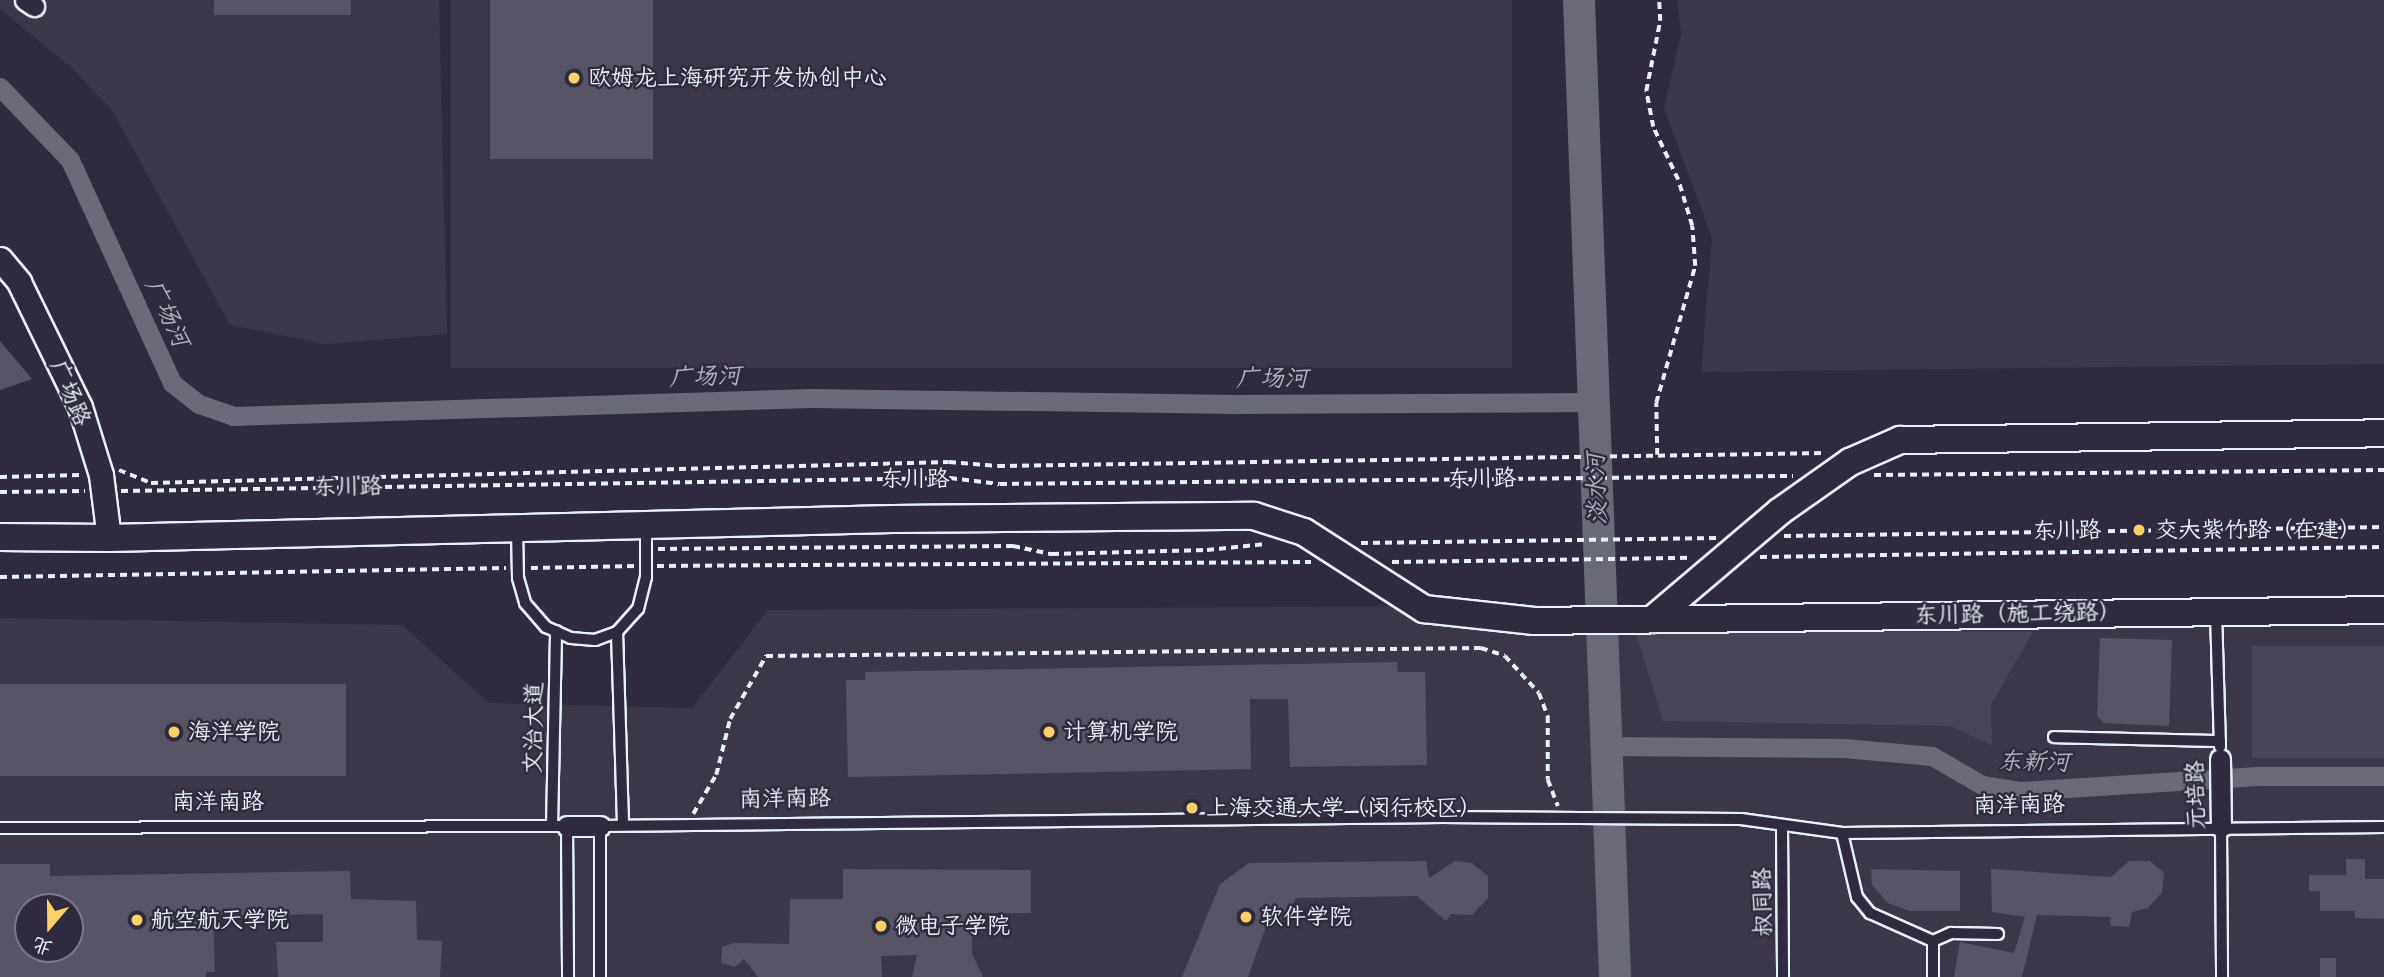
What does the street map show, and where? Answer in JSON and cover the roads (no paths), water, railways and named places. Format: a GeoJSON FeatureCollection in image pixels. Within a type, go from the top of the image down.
{"type":"FeatureCollection","features":[{"type":"Feature","properties":{"kind":"main road"},"geometry":{"type":"LineString","coordinates":[[1653,619],[1779,512],[1850,462],[1900,440],[2384,433]]}},
{"type":"Feature","properties":{"kind":"main road","name":"东川路"},"geometry":{"type":"LineString","coordinates":[[0,537],[109,538],[517,530],[646,538],[1254,516],[1304,532],[1352,552],[1424,610],[1534,621]]}},
{"type":"Feature","properties":{"kind":"main road","name":"东川路（施工绕路）"},"geometry":{"type":"LineString","coordinates":[[1534,621],[2384,610]]}},
{"type":"Feature","properties":{"kind":"street","name":"广场路"},"geometry":{"type":"LineString","coordinates":[[0,259],[19,282],[80,407],[102,483],[109,538]]}},
{"type":"Feature","properties":{"kind":"street","name":"元培路"},"geometry":{"type":"LineString","coordinates":[[2220,750],[2221,827]]}},
{"type":"Feature","properties":{"kind":"street","name":"南洋南路"},"geometry":{"type":"LineString","coordinates":[[560,826],[600,826]]}},
{"type":"Feature","properties":{"kind":"lane"},"geometry":{"type":"LineString","coordinates":[[517,530],[518,568],[525,603],[556,632],[595,640],[617,632],[638,609],[646,566],[646,538]]}},
{"type":"Feature","properties":{"kind":"lane","name":"元培路"},"geometry":{"type":"LineString","coordinates":[[2216,611],[2220,750]]}},
{"type":"Feature","properties":{"kind":"lane","name":"文治大道"},"geometry":{"type":"LineString","coordinates":[[556,632],[560,826],[568,977]]}},
{"type":"Feature","properties":{"kind":"lane"},"geometry":{"type":"LineString","coordinates":[[617,632],[623,825]]}},
{"type":"Feature","properties":{"kind":"lane"},"geometry":{"type":"LineString","coordinates":[[2054,737],[2220,750]]}},
{"type":"Feature","properties":{"kind":"lane","name":"南洋南路"},"geometry":{"type":"LineString","coordinates":[[600,826],[1655,817],[1741,819],[1782,827],[1842,833],[2384,827]]}},
{"type":"Feature","properties":{"kind":"lane","name":"南洋南路"},"geometry":{"type":"LineString","coordinates":[[0,828],[560,826]]}},
{"type":"Feature","properties":{"kind":"lane"},"geometry":{"type":"LineString","coordinates":[[600,826],[600,977]]}},
{"type":"Feature","properties":{"kind":"lane","name":"叔同路"},"geometry":{"type":"LineString","coordinates":[[1782,827],[1783,977]]}},
{"type":"Feature","properties":{"kind":"lane","name":"元培路"},"geometry":{"type":"LineString","coordinates":[[2221,827],[2222,977]]}},
{"type":"Feature","properties":{"kind":"lane"},"geometry":{"type":"LineString","coordinates":[[1842,833],[1849,875],[1857,897],[1870,913],[1933,941],[1951,933],[1998,934]]}},
{"type":"Feature","properties":{"kind":"lane"},"geometry":{"type":"LineString","coordinates":[[1933,941],[1933,977]]}},
{"type":"Feature","properties":{"kind":"waterway","name":"淡水河"},"geometry":{"type":"LineString","coordinates":[[1579,0],[1615,977]]}},
{"type":"Feature","properties":{"kind":"waterway","name":"广场河"},"geometry":{"type":"LineString","coordinates":[[0,87],[70,160],[172,383],[199,404],[233,416],[810,398],[1235,404],[1594,402]]}},
{"type":"Feature","properties":{"kind":"waterway","name":"东新河"},"geometry":{"type":"LineString","coordinates":[[1606,746],[1844,748],[1932,756],[1982,785],[2020,791],[2258,776],[2384,776]]}},
{"type":"Feature","properties":{"kind":"place","name":"欧姆龙上海研究开发协创中心"},"geometry":{"type":"Point","coordinates":[574,78]}},
{"type":"Feature","properties":{"kind":"place","name":"交大紫竹路（在建）"},"geometry":{"type":"Point","coordinates":[2139,530]}},
{"type":"Feature","properties":{"kind":"place","name":"海洋学院"},"geometry":{"type":"Point","coordinates":[174,732]}},
{"type":"Feature","properties":{"kind":"place","name":"计算机学院"},"geometry":{"type":"Point","coordinates":[1049,732]}},
{"type":"Feature","properties":{"kind":"place","name":"上海交通大学（闵行校区）"},"geometry":{"type":"Point","coordinates":[1192,808]}},
{"type":"Feature","properties":{"kind":"place","name":"软件学院"},"geometry":{"type":"Point","coordinates":[1246,917]}},
{"type":"Feature","properties":{"kind":"place","name":"航空航天学院"},"geometry":{"type":"Point","coordinates":[137,920]}},
{"type":"Feature","properties":{"kind":"place","name":"微电子学院"},"geometry":{"type":"Point","coordinates":[881,926]}}]}
